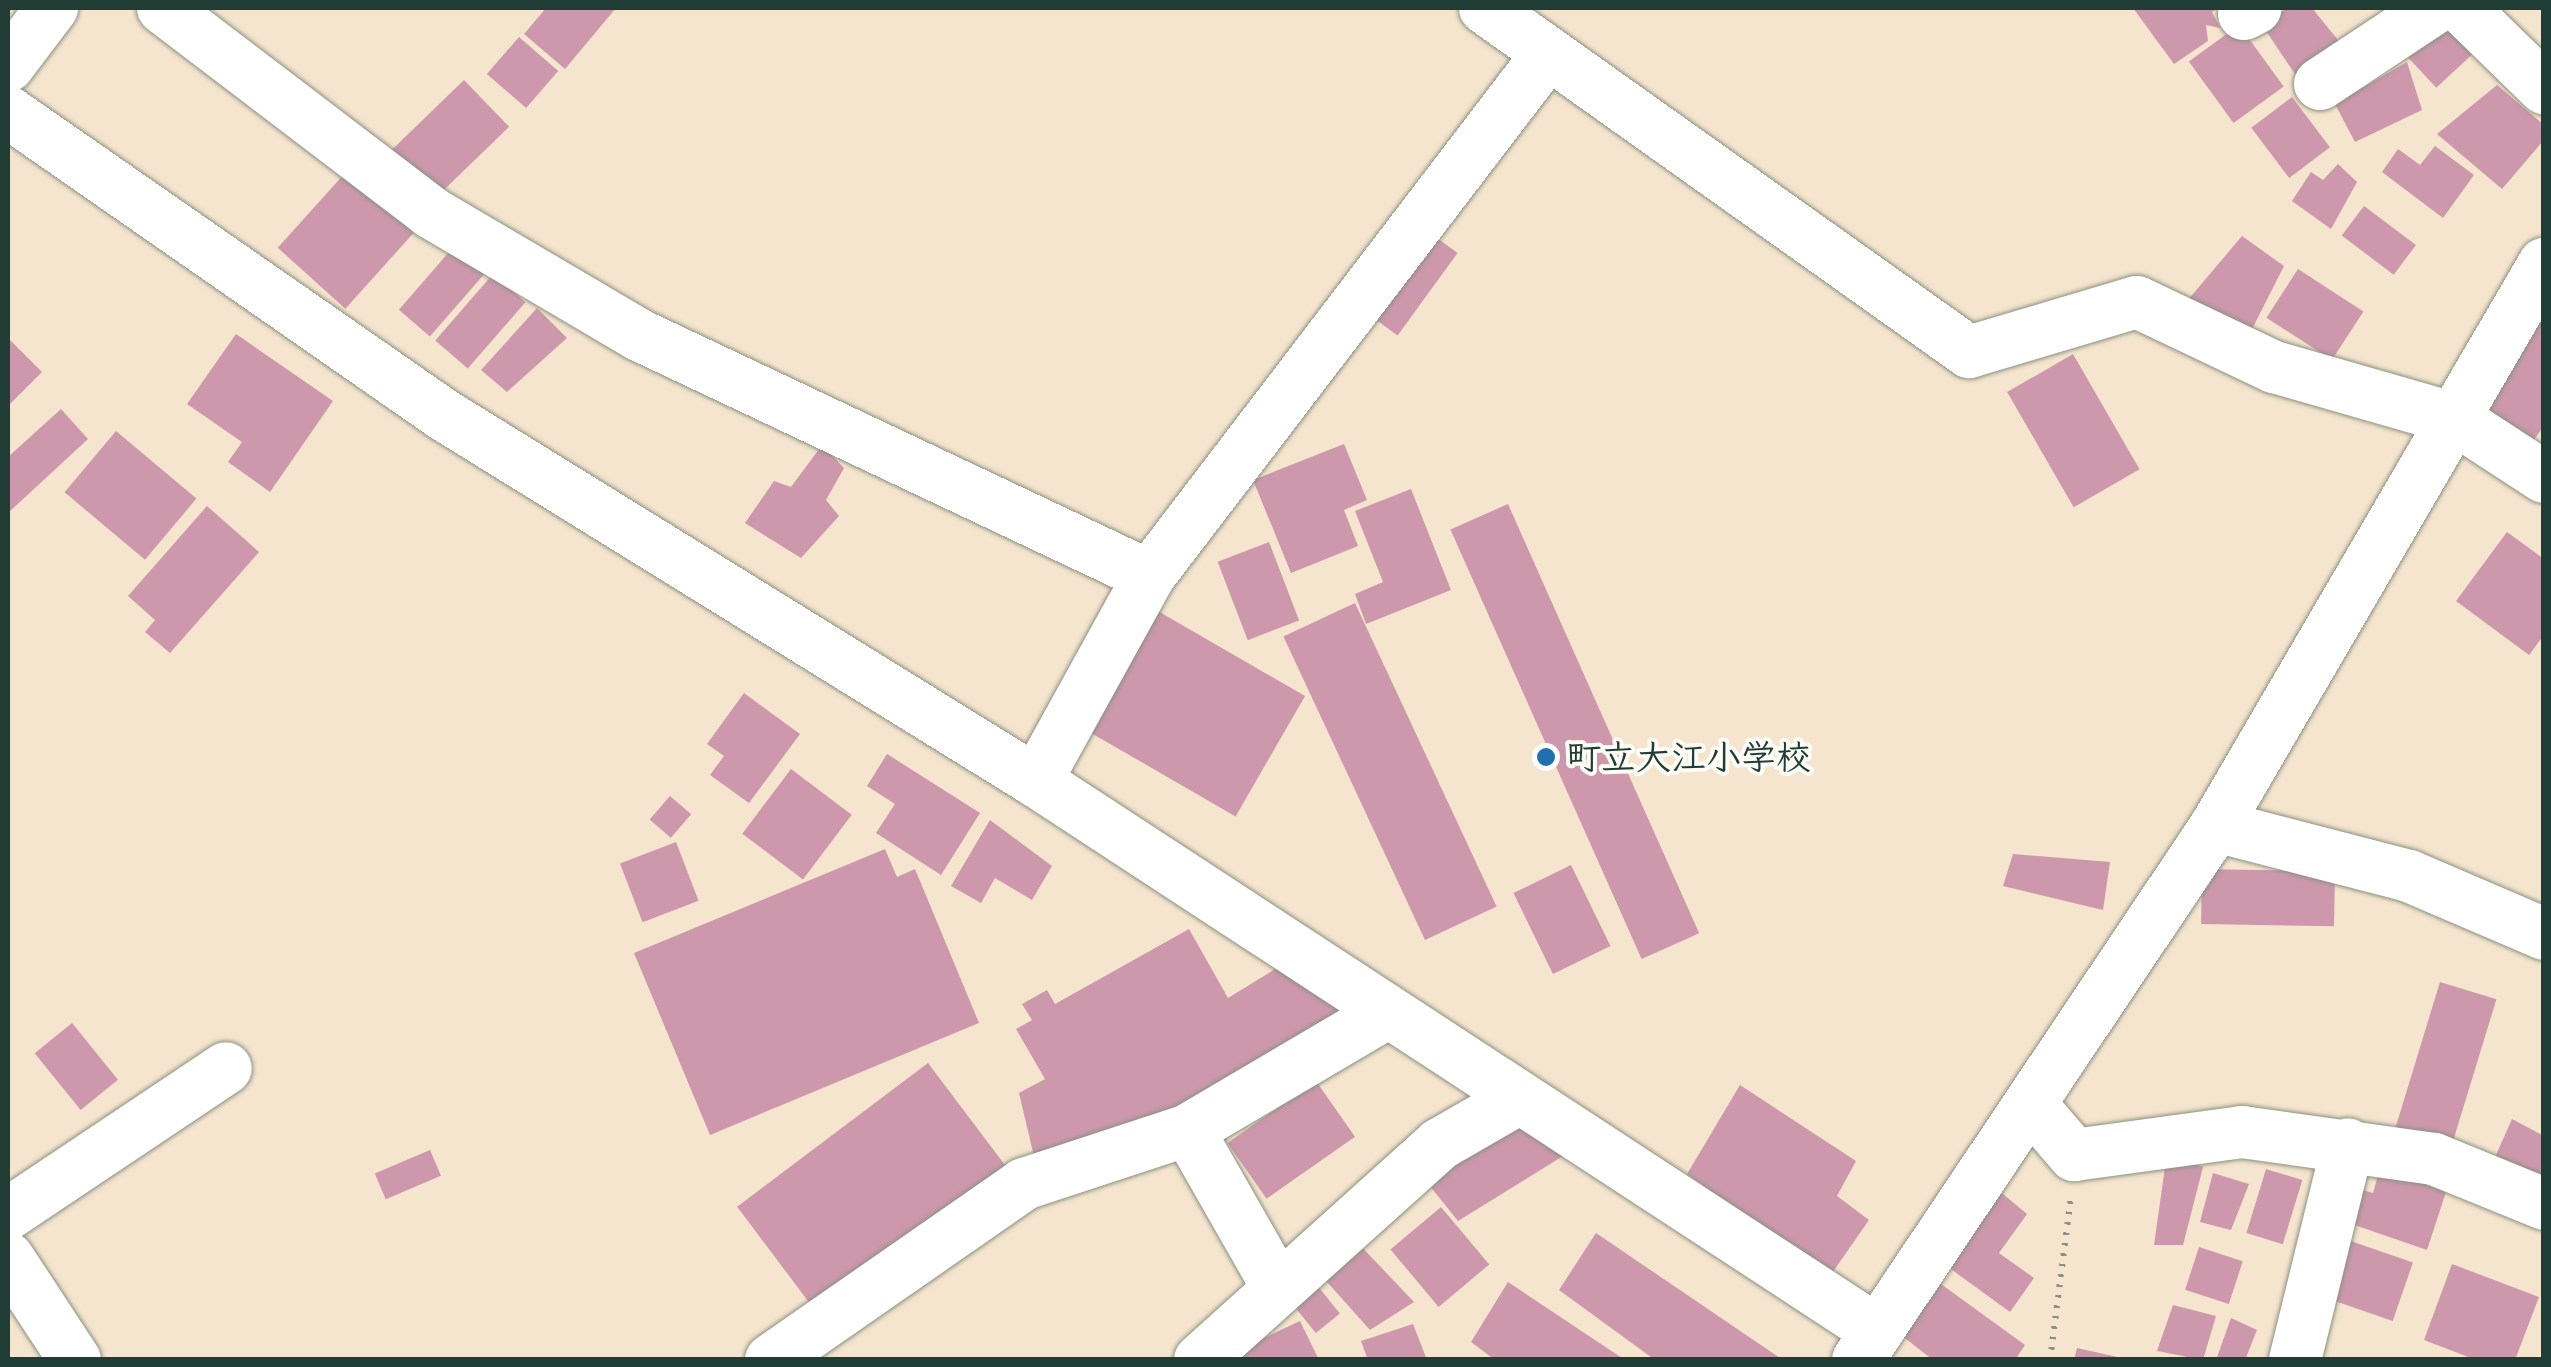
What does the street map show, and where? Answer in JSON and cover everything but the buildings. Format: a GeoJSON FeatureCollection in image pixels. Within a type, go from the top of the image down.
{"type":"FeatureCollection","features":[{"type":"Feature","properties":{"kind":"street"},"geometry":{"type":"LineString","coordinates":[[8,66],[52,8]]}},
{"type":"Feature","properties":{"kind":"street"},"geometry":{"type":"LineString","coordinates":[[164,8],[432,213],[640,335],[1149,576]]}},
{"type":"Feature","properties":{"kind":"street"},"geometry":{"type":"LineString","coordinates":[[1485,8],[1969,352],[2137,302],[2274,367],[2455,419],[2544,477]]}},
{"type":"Feature","properties":{"kind":"street"},"geometry":{"type":"LineString","coordinates":[[2320,84],[2435,8]]}},
{"type":"Feature","properties":{"kind":"street"},"geometry":{"type":"LineString","coordinates":[[2462,8],[2544,88]]}},
{"type":"Feature","properties":{"kind":"street"},"geometry":{"type":"LineString","coordinates":[[1036,781],[1149,576],[1547,55]]}},
{"type":"Feature","properties":{"kind":"street"},"geometry":{"type":"LineString","coordinates":[[8,112],[444,415],[1036,781],[1518,1100],[1867,1345],[2032,1106],[2216,826],[2544,264]]}},
{"type":"Feature","properties":{"kind":"street"},"geometry":{"type":"LineString","coordinates":[[2216,826],[2409,876],[2544,934]]}},
{"type":"Feature","properties":{"kind":"street"},"geometry":{"type":"LineString","coordinates":[[771,1360],[1024,1184],[1188,1130],[1385,1014]]}},
{"type":"Feature","properties":{"kind":"street"},"geometry":{"type":"LineString","coordinates":[[8,1214],[226,1068]]}},
{"type":"Feature","properties":{"kind":"street"},"geometry":{"type":"LineString","coordinates":[[1200,1360],[1440,1144],[1518,1100]]}},
{"type":"Feature","properties":{"kind":"street"},"geometry":{"type":"LineString","coordinates":[[2032,1106],[2074,1154],[2242,1132],[2434,1159],[2544,1204]]}},
{"type":"Feature","properties":{"kind":"street"},"geometry":{"type":"LineString","coordinates":[[1188,1130],[1278,1288]]}},
{"type":"Feature","properties":{"kind":"street"},"geometry":{"type":"LineString","coordinates":[[2295,1360],[2348,1144]]}},
{"type":"Feature","properties":{"kind":"street"},"geometry":{"type":"LineString","coordinates":[[8,1258],[75,1360]]}},
{"type":"Feature","properties":{"kind":"path"},"geometry":{"type":"LineString","coordinates":[[2050,1360],[2074,1154]]}},
{"type":"Feature","properties":{"kind":"place","name":"町立大江小学校"},"geometry":{"type":"Point","coordinates":[1546,757]}}]}
